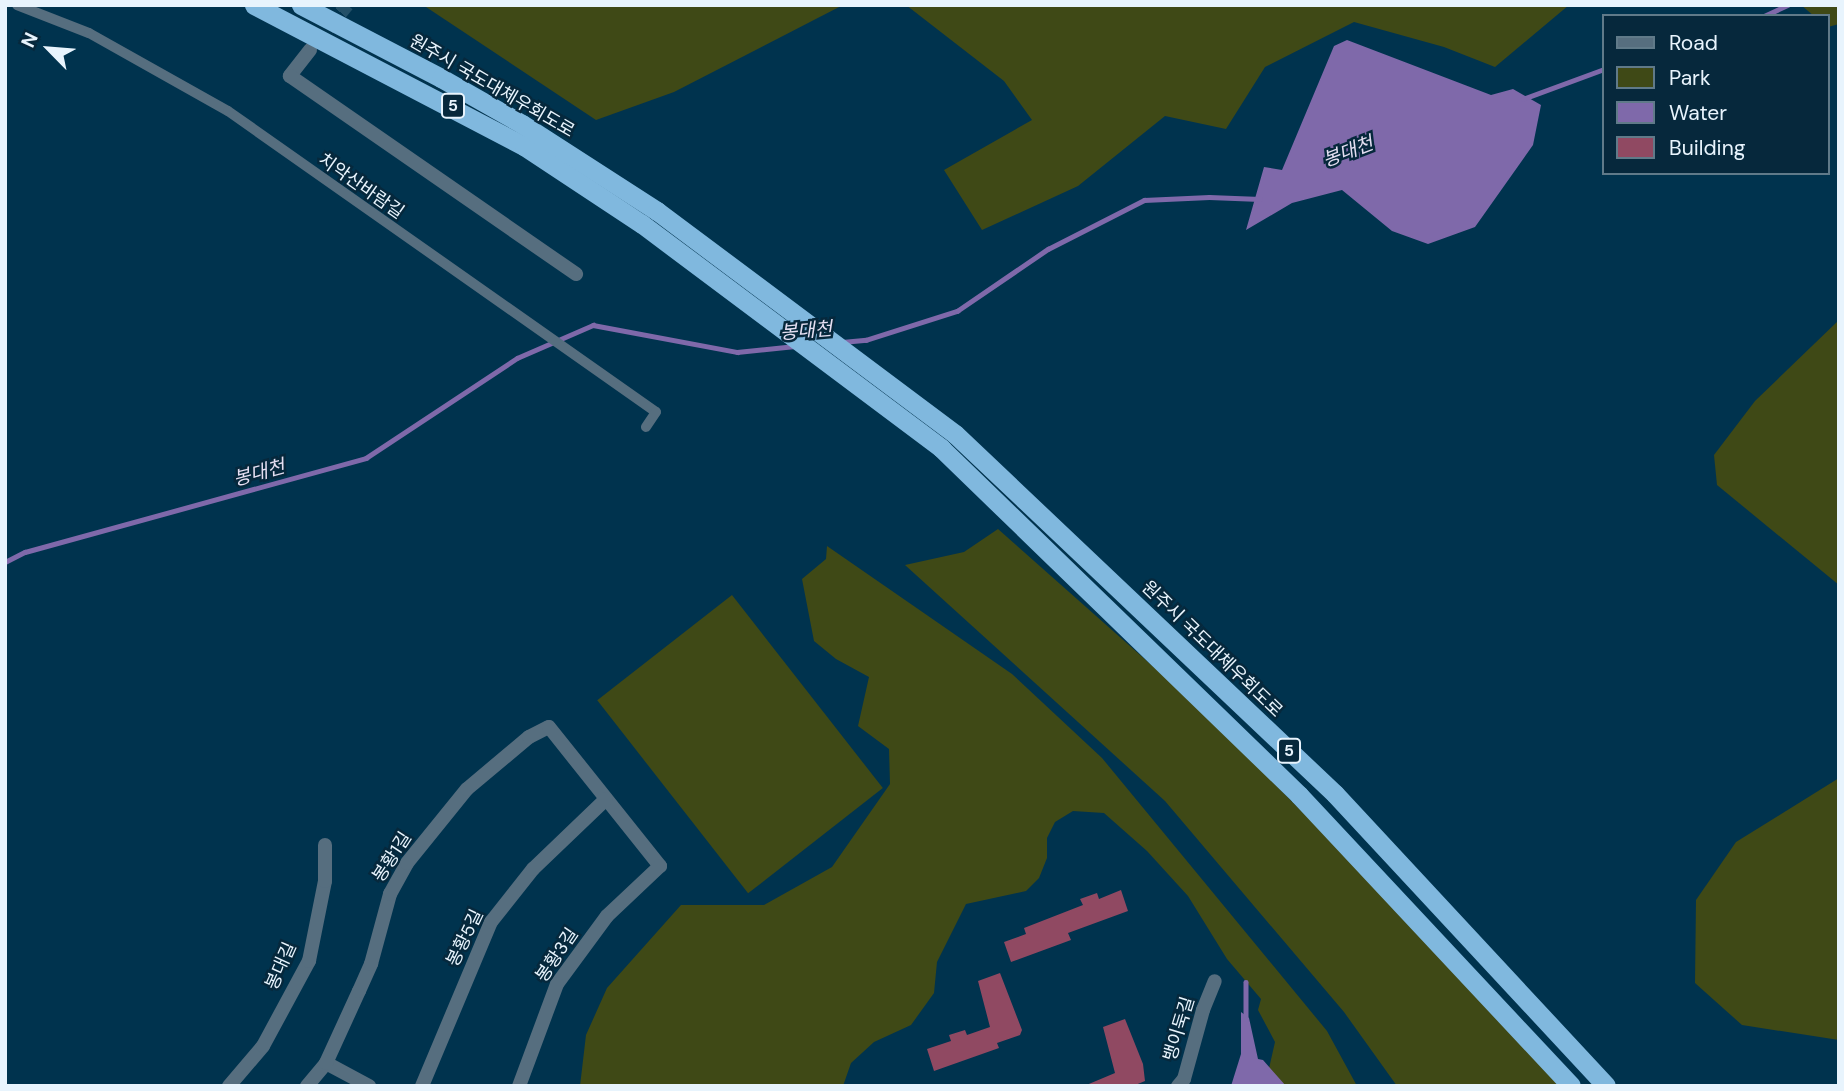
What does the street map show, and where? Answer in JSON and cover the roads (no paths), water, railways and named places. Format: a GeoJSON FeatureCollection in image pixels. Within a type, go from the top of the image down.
{"type":"FeatureCollection","features":[{"type":"Feature","properties":{"kind":"highway","name":"원주시 국도대체우회도로"},"geometry":{"type":"LineString","coordinates":[[254,5],[524,146],[650,217]]}},
{"type":"Feature","properties":{"kind":"highway","name":"원주시 국도대체우회도로"},"geometry":{"type":"LineString","coordinates":[[301,5],[510,117],[955,434],[1335,794],[1606,1086]]}},
{"type":"Feature","properties":{"kind":"highway","name":"5"},"geometry":{"type":"LineString","coordinates":[[650,217],[941,448],[1298,795],[1571,1086]]}},
{"type":"Feature","properties":{"kind":"street","name":"치악산바람길"},"geometry":{"type":"LineString","coordinates":[[17,5],[89,33],[228,111],[656,412],[646,426]]}},
{"type":"Feature","properties":{"kind":"street"},"geometry":{"type":"LineString","coordinates":[[310,50],[290,76],[576,274]]}},
{"type":"Feature","properties":{"kind":"street","name":"봉황1길"},"geometry":{"type":"LineString","coordinates":[[307,1086],[326,1063],[371,964],[390,894],[407,863],[467,789],[529,737],[549,727],[606,799]]}},
{"type":"Feature","properties":{"kind":"street","name":"봉황3길"},"geometry":{"type":"LineString","coordinates":[[519,1086],[557,984],[607,916],[660,866],[606,799]]}},
{"type":"Feature","properties":{"kind":"street","name":"봉황5길"},"geometry":{"type":"LineString","coordinates":[[422,1086],[491,922],[533,869],[606,799]]}},
{"type":"Feature","properties":{"kind":"street","name":"봉대길"},"geometry":{"type":"LineString","coordinates":[[229,1086],[263,1046],[309,961],[325,881],[325,845]]}},
{"type":"Feature","properties":{"kind":"street","name":"뱅이둑길"},"geometry":{"type":"LineString","coordinates":[[1178,1086],[1184,1079],[1203,1010],[1215,981]]}},
{"type":"Feature","properties":{"kind":"street"},"geometry":{"type":"LineString","coordinates":[[326,1063],[369,1086]]}},
{"type":"Feature","properties":{"kind":"water"},"geometry":{"type":"Polygon","coordinates":[[[1347,40],[1491,95],[1513,89],[1541,105],[1533,145],[1475,227],[1428,244],[1392,231],[1342,190],[1292,203],[1246,230],[1264,167],[1282,170],[1334,46],[1347,40]]]}},
{"type":"Feature","properties":{"kind":"water"},"geometry":{"type":"Polygon","coordinates":[[[1241,1012],[1249,1018],[1258,1059],[1263,1060],[1286,1086],[1231,1086],[1241,1054],[1241,1012]]]}},
{"type":"Feature","properties":{"kind":"waterway","name":"봉대천"},"geometry":{"type":"LineString","coordinates":[[1768,14],[1788,5]]}},
{"type":"Feature","properties":{"kind":"waterway","name":"봉대천"},"geometry":{"type":"LineString","coordinates":[[1523,99],[1602,70]]}},
{"type":"Feature","properties":{"kind":"waterway","name":"봉대천"},"geometry":{"type":"LineString","coordinates":[[842,342],[866,340],[957,311],[1048,249],[1144,200],[1209,197],[1260,199]]}},
{"type":"Feature","properties":{"kind":"waterway","name":"봉대천"},"geometry":{"type":"LineString","coordinates":[[5,562],[25,552],[366,458],[517,358],[593,325],[737,352],[795,346]]}},
{"type":"Feature","properties":{"kind":"waterway"},"geometry":{"type":"LineString","coordinates":[[1246,982],[1246,1019]]}},
{"type":"Feature","properties":{"kind":"tunnel"},"geometry":{"type":"LineString","coordinates":[[314,45],[347,5]]}}]}
